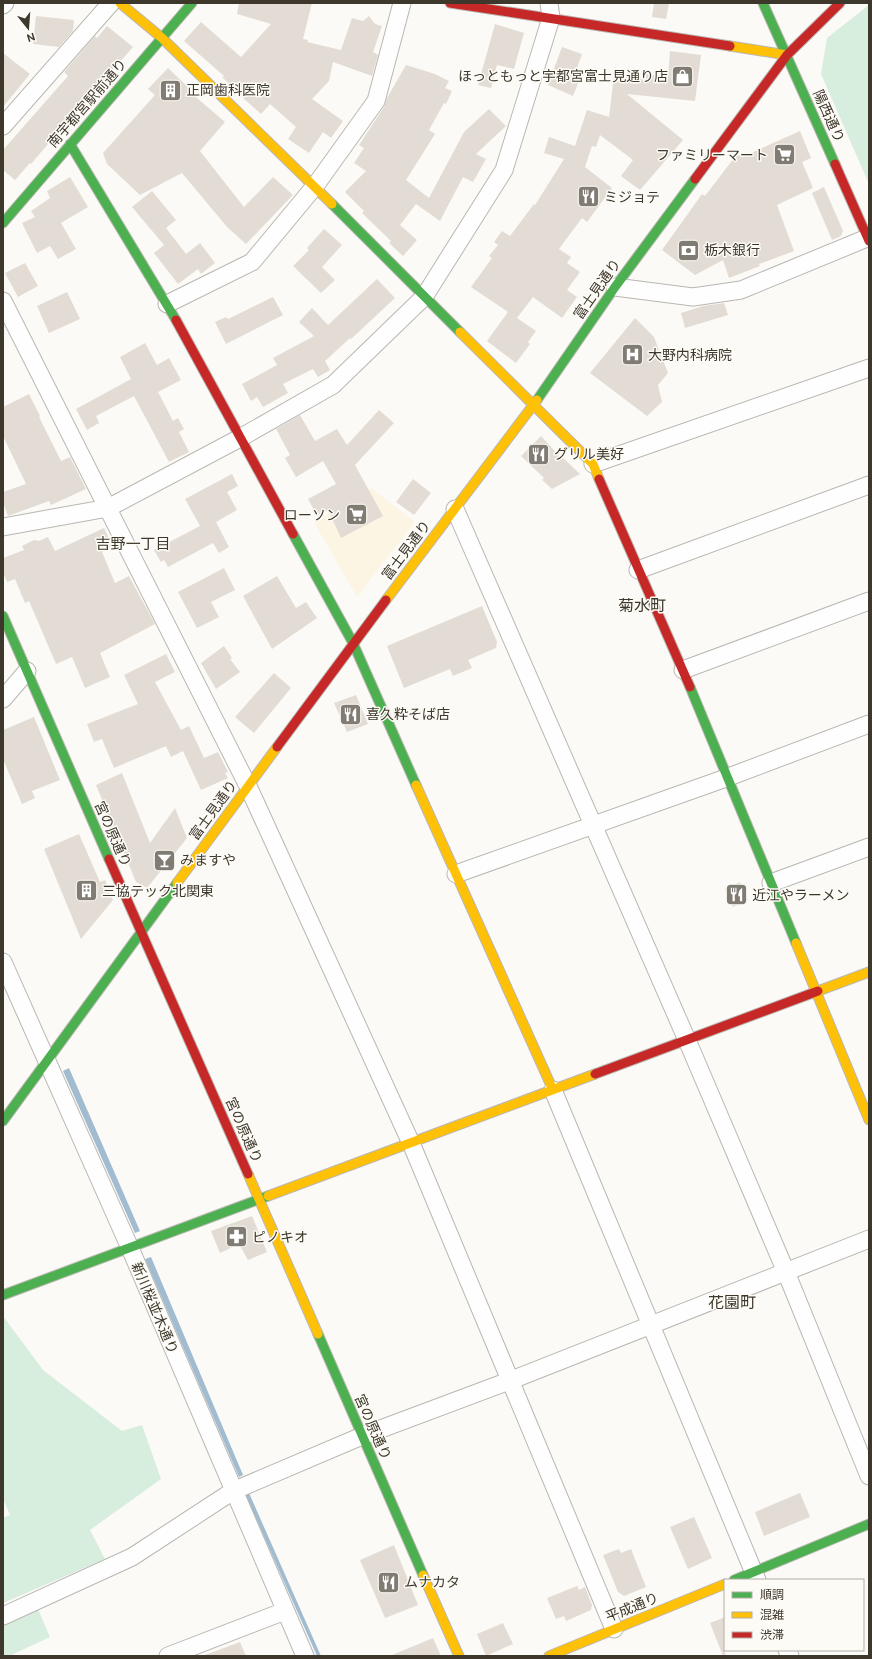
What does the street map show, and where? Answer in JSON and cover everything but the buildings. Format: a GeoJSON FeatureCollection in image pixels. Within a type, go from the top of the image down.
{"type":"FeatureCollection","features":[{"type":"Feature","properties":{"kind":"street"},"geometry":{"type":"LineString","coordinates":[[3,126],[111,3]]}},
{"type":"Feature","properties":{"kind":"street"},"geometry":{"type":"LineString","coordinates":[[120,3],[162,38],[315,186],[533,406],[593,464],[638,570],[683,670],[726,778],[869,1117]]}},
{"type":"Feature","properties":{"kind":"street","name":"南宇都宮駅前通り"},"geometry":{"type":"LineString","coordinates":[[3,223],[192,3]]}},
{"type":"Feature","properties":{"kind":"street"},"geometry":{"type":"LineString","coordinates":[[167,304],[252,262],[315,186],[376,101],[402,3]]}},
{"type":"Feature","properties":{"kind":"street"},"geometry":{"type":"LineString","coordinates":[[450,3],[550,10],[787,55]]}},
{"type":"Feature","properties":{"kind":"street","name":"陽西通り"},"geometry":{"type":"LineString","coordinates":[[763,3],[868,240]]}},
{"type":"Feature","properties":{"kind":"street","name":"富士見通り"},"geometry":{"type":"LineString","coordinates":[[3,1121],[353,643],[533,406],[615,287],[787,55],[840,3]]}},
{"type":"Feature","properties":{"kind":"street"},"geometry":{"type":"LineString","coordinates":[[3,527],[108,508],[240,438],[333,385],[424,296],[504,170],[550,10]]}},
{"type":"Feature","properties":{"kind":"street"},"geometry":{"type":"LineString","coordinates":[[70,144],[167,304],[353,643],[553,1090],[756,1576]]}},
{"type":"Feature","properties":{"kind":"street"},"geometry":{"type":"LineString","coordinates":[[615,287],[693,297],[741,290],[868,240]]}},
{"type":"Feature","properties":{"kind":"street"},"geometry":{"type":"LineString","coordinates":[[3,301],[248,786],[411,1143],[509,1381],[614,1629]]}},
{"type":"Feature","properties":{"kind":"street"},"geometry":{"type":"LineString","coordinates":[[593,464],[869,368]]}},
{"type":"Feature","properties":{"kind":"street"},"geometry":{"type":"LineString","coordinates":[[638,570],[869,485]]}},
{"type":"Feature","properties":{"kind":"street"},"geometry":{"type":"LineString","coordinates":[[454,509],[687,1040],[786,1272],[869,1476]]}},
{"type":"Feature","properties":{"kind":"street"},"geometry":{"type":"LineString","coordinates":[[683,670],[869,602]]}},
{"type":"Feature","properties":{"kind":"street","name":"宮の原通り"},"geometry":{"type":"LineString","coordinates":[[3,616],[459,1656]]}},
{"type":"Feature","properties":{"kind":"street"},"geometry":{"type":"LineString","coordinates":[[3,699],[27,671]]}},
{"type":"Feature","properties":{"kind":"street"},"geometry":{"type":"LineString","coordinates":[[456,874],[726,778],[869,724]]}},
{"type":"Feature","properties":{"kind":"street"},"geometry":{"type":"LineString","coordinates":[[771,884],[869,847]]}},
{"type":"Feature","properties":{"kind":"street","name":"新川桜並木通り"},"geometry":{"type":"LineString","coordinates":[[3,962],[130,1248],[305,1656]]}},
{"type":"Feature","properties":{"kind":"street"},"geometry":{"type":"LineString","coordinates":[[3,1295],[869,972]]}},
{"type":"Feature","properties":{"kind":"street"},"geometry":{"type":"LineString","coordinates":[[3,1616],[132,1557],[233,1491],[362,1436],[509,1381],[869,1239]]}},
{"type":"Feature","properties":{"kind":"street"},"geometry":{"type":"LineString","coordinates":[[740,1579],[756,1576],[869,1524]]}},
{"type":"Feature","properties":{"kind":"street","name":"平成通り"},"geometry":{"type":"LineString","coordinates":[[549,1656],[724,1584]]}},
{"type":"Feature","properties":{"kind":"street"},"geometry":{"type":"LineString","coordinates":[[168,1656],[285,1611]]}},
{"type":"Feature","properties":{"kind":"shaded area"},"geometry":{"type":"Polygon","coordinates":[[[371,488],[415,522],[357,597],[314,522],[371,488]]]}},
{"type":"Feature","properties":{"kind":"green space"},"geometry":{"type":"Polygon","coordinates":[[[869,5],[869,184],[821,74],[827,38],[869,5]]]}},
{"type":"Feature","properties":{"kind":"green space"},"geometry":{"type":"Polygon","coordinates":[[[3,1316],[43,1370],[122,1431],[142,1425],[161,1479],[90,1530],[105,1559],[3,1603],[3,1518],[10,1515],[3,1498],[3,1316]]]}},
{"type":"Feature","properties":{"kind":"green space"},"geometry":{"type":"Polygon","coordinates":[[[38,1609],[50,1637],[9,1656],[3,1656],[3,1625],[38,1609]]]}},
{"type":"Feature","properties":{"kind":"water"},"geometry":{"type":"Polygon","coordinates":[[[69,1068],[140,1231],[135,1233],[63,1071],[69,1068]]]}},
{"type":"Feature","properties":{"kind":"water"},"geometry":{"type":"Polygon","coordinates":[[[151,1257],[243,1475],[239,1477],[145,1259],[151,1257]]]}},
{"type":"Feature","properties":{"kind":"water"},"geometry":{"type":"Polygon","coordinates":[[[249,1493],[321,1656],[317,1656],[245,1494],[249,1493]]]}},
{"type":"Feature","properties":{"kind":"traffic: fast"},"geometry":{"type":"LineString","coordinates":[[3,223],[192,3]]}},
{"type":"Feature","properties":{"kind":"traffic: fast"},"geometry":{"type":"LineString","coordinates":[[763,3],[835,164]]}},
{"type":"Feature","properties":{"kind":"traffic: fast"},"geometry":{"type":"LineString","coordinates":[[70,144],[176,320]]}},
{"type":"Feature","properties":{"kind":"traffic: fast"},"geometry":{"type":"LineString","coordinates":[[537,400],[615,287],[695,179]]}},
{"type":"Feature","properties":{"kind":"traffic: fast"},"geometry":{"type":"LineString","coordinates":[[332,204],[460,332]]}},
{"type":"Feature","properties":{"kind":"traffic: fast"},"geometry":{"type":"LineString","coordinates":[[293,534],[353,643],[416,785]]}},
{"type":"Feature","properties":{"kind":"traffic: fast"},"geometry":{"type":"LineString","coordinates":[[3,616],[109,859]]}},
{"type":"Feature","properties":{"kind":"traffic: fast"},"geometry":{"type":"LineString","coordinates":[[690,687],[796,943]]}},
{"type":"Feature","properties":{"kind":"traffic: fast"},"geometry":{"type":"LineString","coordinates":[[3,1121],[177,883]]}},
{"type":"Feature","properties":{"kind":"traffic: fast"},"geometry":{"type":"LineString","coordinates":[[3,1295],[268,1196]]}},
{"type":"Feature","properties":{"kind":"traffic: fast"},"geometry":{"type":"LineString","coordinates":[[318,1334],[423,1575]]}},
{"type":"Feature","properties":{"kind":"traffic: fast"},"geometry":{"type":"LineString","coordinates":[[736,1579],[869,1524]]}},
{"type":"Feature","properties":{"kind":"traffic: slow"},"geometry":{"type":"LineString","coordinates":[[120,3],[162,38],[332,204]]}},
{"type":"Feature","properties":{"kind":"traffic: slow"},"geometry":{"type":"LineString","coordinates":[[730,46],[787,55]]}},
{"type":"Feature","properties":{"kind":"traffic: slow"},"geometry":{"type":"LineString","coordinates":[[460,332],[593,464],[599,479]]}},
{"type":"Feature","properties":{"kind":"traffic: slow"},"geometry":{"type":"LineString","coordinates":[[386,600],[537,400]]}},
{"type":"Feature","properties":{"kind":"traffic: slow"},"geometry":{"type":"LineString","coordinates":[[177,883],[277,747]]}},
{"type":"Feature","properties":{"kind":"traffic: slow"},"geometry":{"type":"LineString","coordinates":[[416,785],[553,1090]]}},
{"type":"Feature","properties":{"kind":"traffic: slow"},"geometry":{"type":"LineString","coordinates":[[796,943],[869,1120]]}},
{"type":"Feature","properties":{"kind":"traffic: slow"},"geometry":{"type":"LineString","coordinates":[[818,991],[869,972]]}},
{"type":"Feature","properties":{"kind":"traffic: slow"},"geometry":{"type":"LineString","coordinates":[[268,1196],[595,1074]]}},
{"type":"Feature","properties":{"kind":"traffic: slow"},"geometry":{"type":"LineString","coordinates":[[248,1174],[318,1334]]}},
{"type":"Feature","properties":{"kind":"traffic: slow"},"geometry":{"type":"LineString","coordinates":[[423,1575],[459,1656]]}},
{"type":"Feature","properties":{"kind":"traffic: slow"},"geometry":{"type":"LineString","coordinates":[[549,1656],[724,1584]]}},
{"type":"Feature","properties":{"kind":"traffic: jam"},"geometry":{"type":"LineString","coordinates":[[450,3],[730,46]]}},
{"type":"Feature","properties":{"kind":"traffic: jam"},"geometry":{"type":"LineString","coordinates":[[695,179],[787,55],[840,3]]}},
{"type":"Feature","properties":{"kind":"traffic: jam"},"geometry":{"type":"LineString","coordinates":[[835,164],[869,241]]}},
{"type":"Feature","properties":{"kind":"traffic: jam"},"geometry":{"type":"LineString","coordinates":[[176,320],[293,534]]}},
{"type":"Feature","properties":{"kind":"traffic: jam"},"geometry":{"type":"LineString","coordinates":[[599,479],[690,687]]}},
{"type":"Feature","properties":{"kind":"traffic: jam"},"geometry":{"type":"LineString","coordinates":[[277,747],[386,600]]}},
{"type":"Feature","properties":{"kind":"traffic: jam"},"geometry":{"type":"LineString","coordinates":[[109,859],[248,1174]]}},
{"type":"Feature","properties":{"kind":"traffic: jam"},"geometry":{"type":"LineString","coordinates":[[595,1074],[818,991]]}},
{"type":"Feature","properties":{"kind":"place","name":"ほっともっと宇都宮富士見通り店"},"geometry":{"type":"Point","coordinates":[683,76]}},
{"type":"Feature","properties":{"kind":"place","name":"正岡歯科医院"},"geometry":{"type":"Point","coordinates":[170,90]}},
{"type":"Feature","properties":{"kind":"place","name":"ファミリーマート"},"geometry":{"type":"Point","coordinates":[784,155]}},
{"type":"Feature","properties":{"kind":"place","name":"ミジョテ"},"geometry":{"type":"Point","coordinates":[589,197]}},
{"type":"Feature","properties":{"kind":"place","name":"栃木銀行"},"geometry":{"type":"Point","coordinates":[688,250]}},
{"type":"Feature","properties":{"kind":"place","name":"大野内科病院"},"geometry":{"type":"Point","coordinates":[633,355]}},
{"type":"Feature","properties":{"kind":"place","name":"グリル美好"},"geometry":{"type":"Point","coordinates":[538,454]}},
{"type":"Feature","properties":{"kind":"place","name":"ローソン"},"geometry":{"type":"Point","coordinates":[356,515]}},
{"type":"Feature","properties":{"kind":"place","name":"喜久粋そば店"},"geometry":{"type":"Point","coordinates":[351,714]}},
{"type":"Feature","properties":{"kind":"place","name":"みますや"},"geometry":{"type":"Point","coordinates":[165,860]}},
{"type":"Feature","properties":{"kind":"place","name":"三協テック北関東"},"geometry":{"type":"Point","coordinates":[86,891]}},
{"type":"Feature","properties":{"kind":"place","name":"近江やラーメン"},"geometry":{"type":"Point","coordinates":[736,895]}},
{"type":"Feature","properties":{"kind":"place","name":"ピノキオ"},"geometry":{"type":"Point","coordinates":[237,1237]}},
{"type":"Feature","properties":{"kind":"place","name":"ムナカタ"},"geometry":{"type":"Point","coordinates":[389,1582]}},
{"type":"Feature","properties":{"kind":"district","name":"吉野一丁目"},"geometry":{"type":"Point","coordinates":[133,543]}},
{"type":"Feature","properties":{"kind":"district","name":"菊水町"},"geometry":{"type":"Point","coordinates":[642,605]}},
{"type":"Feature","properties":{"kind":"district","name":"花園町"},"geometry":{"type":"Point","coordinates":[732,1302]}}]}
